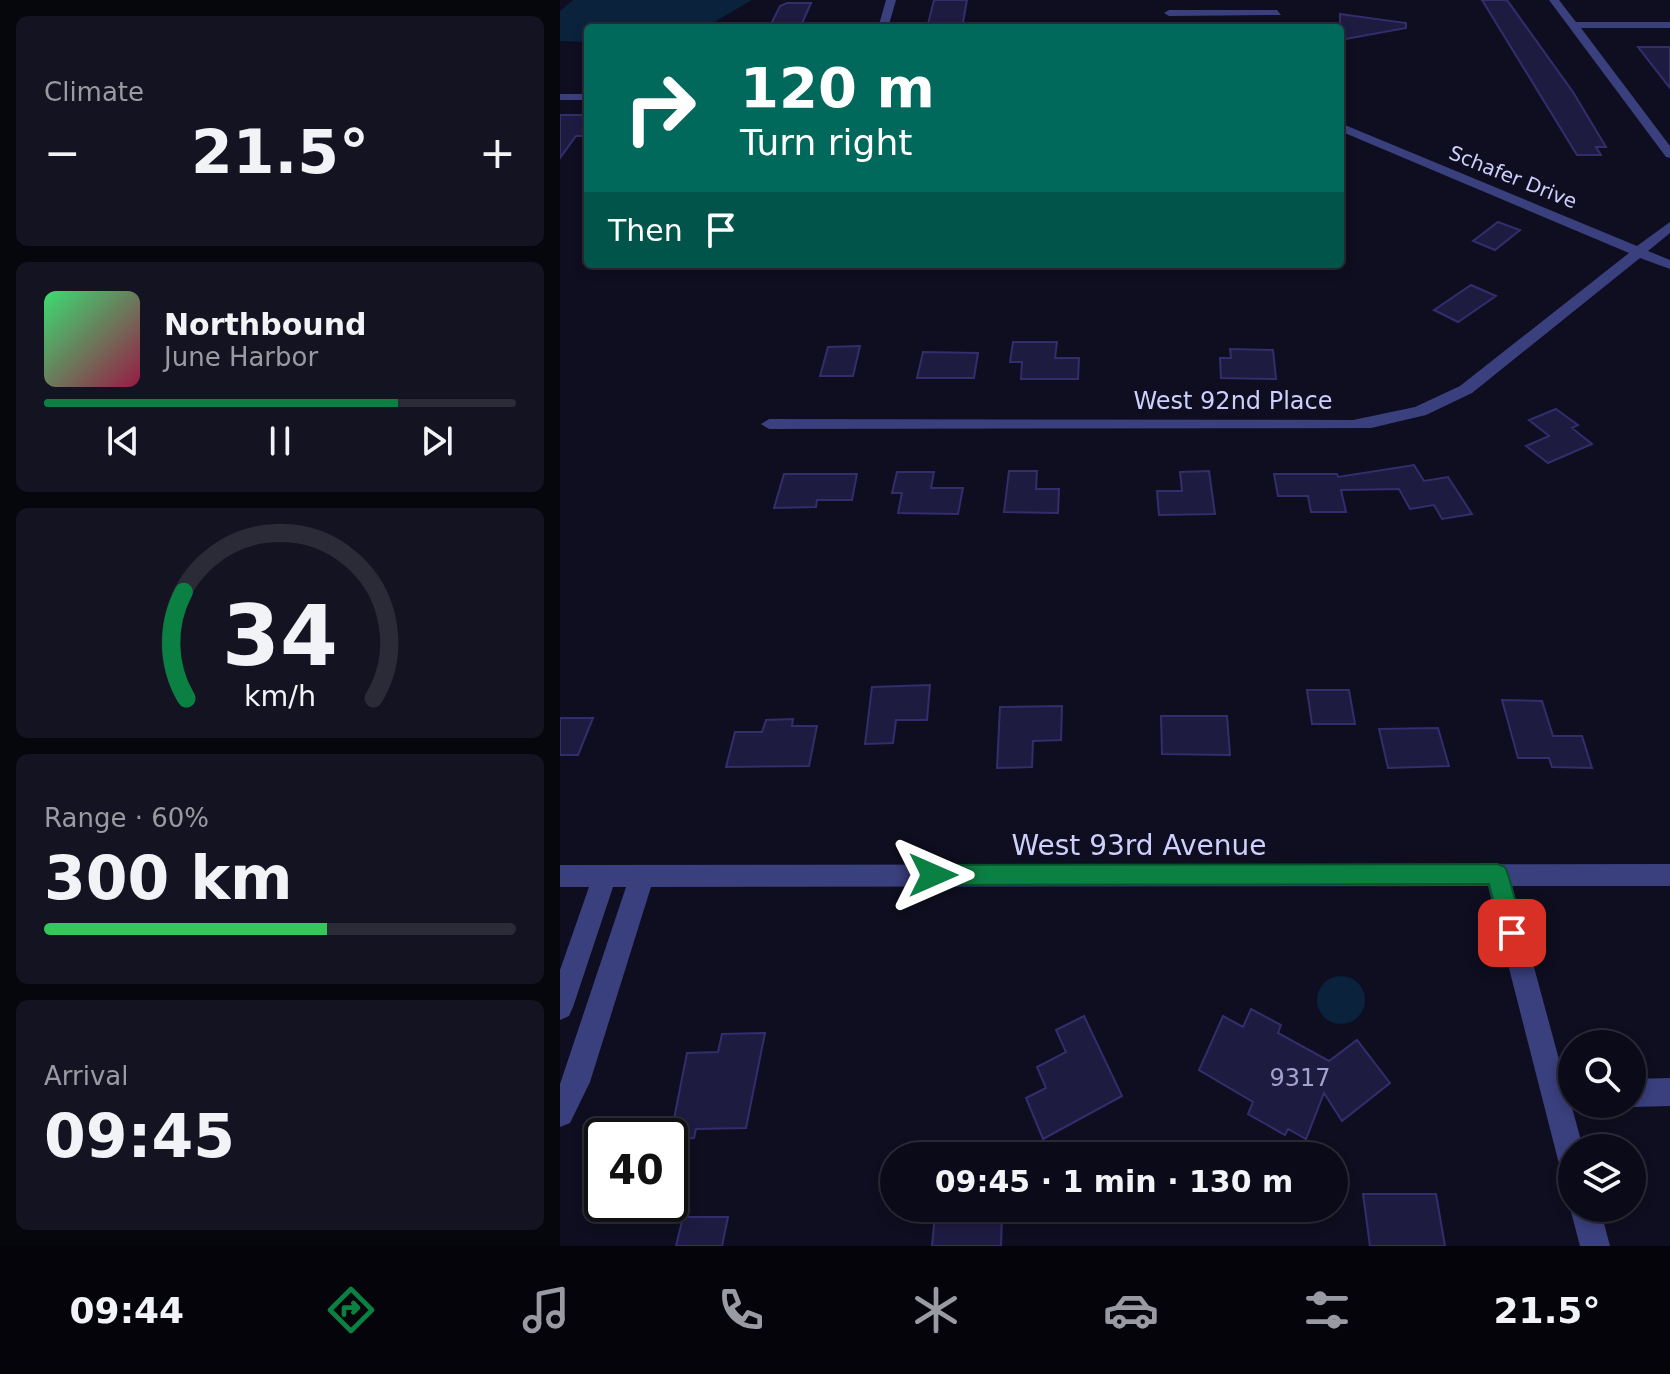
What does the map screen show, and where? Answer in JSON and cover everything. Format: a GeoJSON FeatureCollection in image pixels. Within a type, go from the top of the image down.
{"type":"FeatureCollection","features":[{"type":"Feature","properties":{"kind":"street"},"geometry":{"type":"LineString","coordinates":[[884,24],[891,0]]}},
{"type":"Feature","properties":{"kind":"street"},"geometry":{"type":"LineString","coordinates":[[1168,0],[1174,24]]}},
{"type":"Feature","properties":{"kind":"street"},"geometry":{"type":"LineString","coordinates":[[1554,0],[1670,154]]}},
{"type":"Feature","properties":{"kind":"street"},"geometry":{"type":"LineString","coordinates":[[1169,13],[1277,13]]}},
{"type":"Feature","properties":{"kind":"street"},"geometry":{"type":"LineString","coordinates":[[1573,25],[1670,25]]}},
{"type":"Feature","properties":{"kind":"street"},"geometry":{"type":"LineString","coordinates":[[560,97],[584,97]]}},
{"type":"Feature","properties":{"kind":"street","name":"Schafer Drive"},"geometry":{"type":"LineString","coordinates":[[1344,129],[1670,265]]}},
{"type":"Feature","properties":{"kind":"street","name":"West 92nd Place"},"geometry":{"type":"LineString","coordinates":[[769,424],[1305,426],[1384,421],[1452,400],[1670,226]]}},
{"type":"Feature","properties":{"kind":"street"},"geometry":{"type":"LineString","coordinates":[[1497,874],[1558,1076]]}},
{"type":"Feature","properties":{"kind":"street","name":"West 93rd Avenue"},"geometry":{"type":"LineString","coordinates":[[560,876],[1670,875]]}},
{"type":"Feature","properties":{"kind":"street"},"geometry":{"type":"LineString","coordinates":[[560,1007],[605,876]]}},
{"type":"Feature","properties":{"kind":"street"},"geometry":{"type":"LineString","coordinates":[[560,1113],[576,1082],[642,876]]}},
{"type":"Feature","properties":{"kind":"street"},"geometry":{"type":"LineString","coordinates":[[1646,1093],[1670,1092]]}},
{"type":"Feature","properties":{"kind":"street"},"geometry":{"type":"LineString","coordinates":[[1589,1222],[1595,1246]]}},
{"type":"Feature","properties":{"kind":"water"},"geometry":{"type":"Polygon","coordinates":[[[573,0],[752,0],[711,24],[584,24],[584,42],[560,41],[560,11],[573,0]]]}},
{"type":"Feature","properties":{"kind":"water"},"geometry":{"type":"Polygon","coordinates":[[[1341,976],[1358,983],[1365,1000],[1358,1017],[1341,1024],[1324,1017],[1317,1000],[1324,983],[1341,976]]]}},
{"type":"Feature","properties":{"kind":"building"},"geometry":{"type":"Polygon","coordinates":[[[934,0],[967,0],[963,24],[928,24],[934,0]]]}},
{"type":"Feature","properties":{"kind":"building"},"geometry":{"type":"Polygon","coordinates":[[[1482,0],[1507,0],[1573,92],[1606,147],[1596,147],[1601,155],[1577,155],[1482,0]]]}},
{"type":"Feature","properties":{"kind":"building"},"geometry":{"type":"Polygon","coordinates":[[[811,3],[802,24],[771,24],[780,6],[811,3]]]}},
{"type":"Feature","properties":{"kind":"building"},"geometry":{"type":"Polygon","coordinates":[[[1340,14],[1406,23],[1406,28],[1344,39],[1344,24],[1340,24],[1340,14]]]}},
{"type":"Feature","properties":{"kind":"building"},"geometry":{"type":"Polygon","coordinates":[[[1638,47],[1670,47],[1670,88],[1638,47]]]}},
{"type":"Feature","properties":{"kind":"building"},"geometry":{"type":"Polygon","coordinates":[[[560,115],[584,115],[584,136],[576,136],[560,158],[560,115]]]}},
{"type":"Feature","properties":{"kind":"building"},"geometry":{"type":"Polygon","coordinates":[[[1498,222],[1520,230],[1495,250],[1473,241],[1498,222]]]}},
{"type":"Feature","properties":{"kind":"building"},"geometry":{"type":"Polygon","coordinates":[[[1471,285],[1496,296],[1458,322],[1434,310],[1471,285]]]}},
{"type":"Feature","properties":{"kind":"building"},"geometry":{"type":"Polygon","coordinates":[[[1013,342],[1057,342],[1055,358],[1079,358],[1078,379],[1021,379],[1022,362],[1010,362],[1013,342]]]}},
{"type":"Feature","properties":{"kind":"building"},"geometry":{"type":"Polygon","coordinates":[[[860,346],[853,376],[820,376],[828,347],[860,346]]]}},
{"type":"Feature","properties":{"kind":"building"},"geometry":{"type":"Polygon","coordinates":[[[1230,349],[1273,350],[1276,379],[1221,378],[1220,358],[1231,358],[1230,349]]]}},
{"type":"Feature","properties":{"kind":"building"},"geometry":{"type":"Polygon","coordinates":[[[923,352],[978,353],[974,378],[917,378],[923,352]]]}},
{"type":"Feature","properties":{"kind":"building"},"geometry":{"type":"Polygon","coordinates":[[[1556,409],[1578,425],[1572,428],[1592,444],[1548,463],[1526,446],[1549,436],[1529,420],[1556,409]]]}},
{"type":"Feature","properties":{"kind":"building"},"geometry":{"type":"Polygon","coordinates":[[[1414,465],[1424,481],[1448,477],[1472,514],[1442,519],[1434,505],[1410,509],[1399,489],[1341,490],[1346,512],[1311,512],[1308,496],[1278,496],[1274,474],[1337,474],[1338,477],[1414,465]]]}},
{"type":"Feature","properties":{"kind":"building"},"geometry":{"type":"Polygon","coordinates":[[[1009,471],[1037,471],[1036,489],[1059,489],[1058,513],[1004,512],[1009,471]]]}},
{"type":"Feature","properties":{"kind":"building"},"geometry":{"type":"Polygon","coordinates":[[[1209,471],[1215,514],[1159,515],[1157,491],[1182,491],[1180,472],[1209,471]]]}},
{"type":"Feature","properties":{"kind":"building"},"geometry":{"type":"Polygon","coordinates":[[[897,472],[934,472],[931,488],[963,488],[958,514],[898,513],[902,493],[892,493],[897,472]]]}},
{"type":"Feature","properties":{"kind":"building"},"geometry":{"type":"Polygon","coordinates":[[[784,474],[857,474],[852,500],[817,500],[816,507],[774,508],[784,474]]]}},
{"type":"Feature","properties":{"kind":"building"},"geometry":{"type":"Polygon","coordinates":[[[930,685],[927,720],[896,720],[893,743],[865,744],[872,687],[930,685]]]}},
{"type":"Feature","properties":{"kind":"building"},"geometry":{"type":"Polygon","coordinates":[[[1307,690],[1349,690],[1355,724],[1312,724],[1307,690]]]}},
{"type":"Feature","properties":{"kind":"building"},"geometry":{"type":"Polygon","coordinates":[[[1502,700],[1542,701],[1553,736],[1582,736],[1592,768],[1552,767],[1549,758],[1518,758],[1502,700]]]}},
{"type":"Feature","properties":{"kind":"building"},"geometry":{"type":"Polygon","coordinates":[[[1062,706],[1061,740],[1033,741],[1032,767],[997,768],[1000,707],[1062,706]]]}},
{"type":"Feature","properties":{"kind":"building"},"geometry":{"type":"Polygon","coordinates":[[[1161,716],[1227,716],[1230,755],[1162,754],[1161,716]]]}},
{"type":"Feature","properties":{"kind":"building"},"geometry":{"type":"Polygon","coordinates":[[[560,718],[593,718],[578,755],[560,755],[560,718]]]}},
{"type":"Feature","properties":{"kind":"building"},"geometry":{"type":"Polygon","coordinates":[[[793,719],[792,726],[817,726],[809,766],[726,767],[735,732],[762,732],[766,720],[793,719]]]}},
{"type":"Feature","properties":{"kind":"building"},"geometry":{"type":"Polygon","coordinates":[[[1438,728],[1449,766],[1388,768],[1379,729],[1438,728]]]}},
{"type":"Feature","properties":{"kind":"building"},"geometry":{"type":"Polygon","coordinates":[[[1251,1009],[1281,1025],[1278,1033],[1329,1061],[1357,1040],[1390,1083],[1342,1121],[1324,1093],[1306,1139],[1288,1129],[1285,1135],[1248,1114],[1253,1102],[1199,1070],[1223,1016],[1243,1027],[1251,1009]]]}},
{"type":"Feature","properties":{"kind":"building"},"geometry":{"type":"Polygon","coordinates":[[[1084,1016],[1122,1096],[1043,1139],[1026,1098],[1046,1088],[1037,1067],[1066,1052],[1056,1030],[1084,1016]]]}},
{"type":"Feature","properties":{"kind":"building"},"geometry":{"type":"Polygon","coordinates":[[[765,1033],[746,1128],[696,1129],[694,1138],[688,1138],[688,1118],[674,1118],[687,1053],[718,1052],[722,1034],[765,1033]]]}},
{"type":"Feature","properties":{"kind":"building"},"geometry":{"type":"Polygon","coordinates":[[[1363,1194],[1436,1194],[1445,1246],[1370,1246],[1363,1194]]]}},
{"type":"Feature","properties":{"kind":"building"},"geometry":{"type":"Polygon","coordinates":[[[688,1217],[728,1217],[722,1246],[676,1246],[682,1222],[688,1222],[688,1217]]]}},
{"type":"Feature","properties":{"kind":"building"},"geometry":{"type":"Polygon","coordinates":[[[934,1222],[1002,1222],[1001,1246],[932,1246],[934,1222]]]}},
{"type":"Feature","properties":{"kind":"route"},"geometry":{"type":"LineString","coordinates":[[933,875],[1497,874],[1512,933]]}}]}
